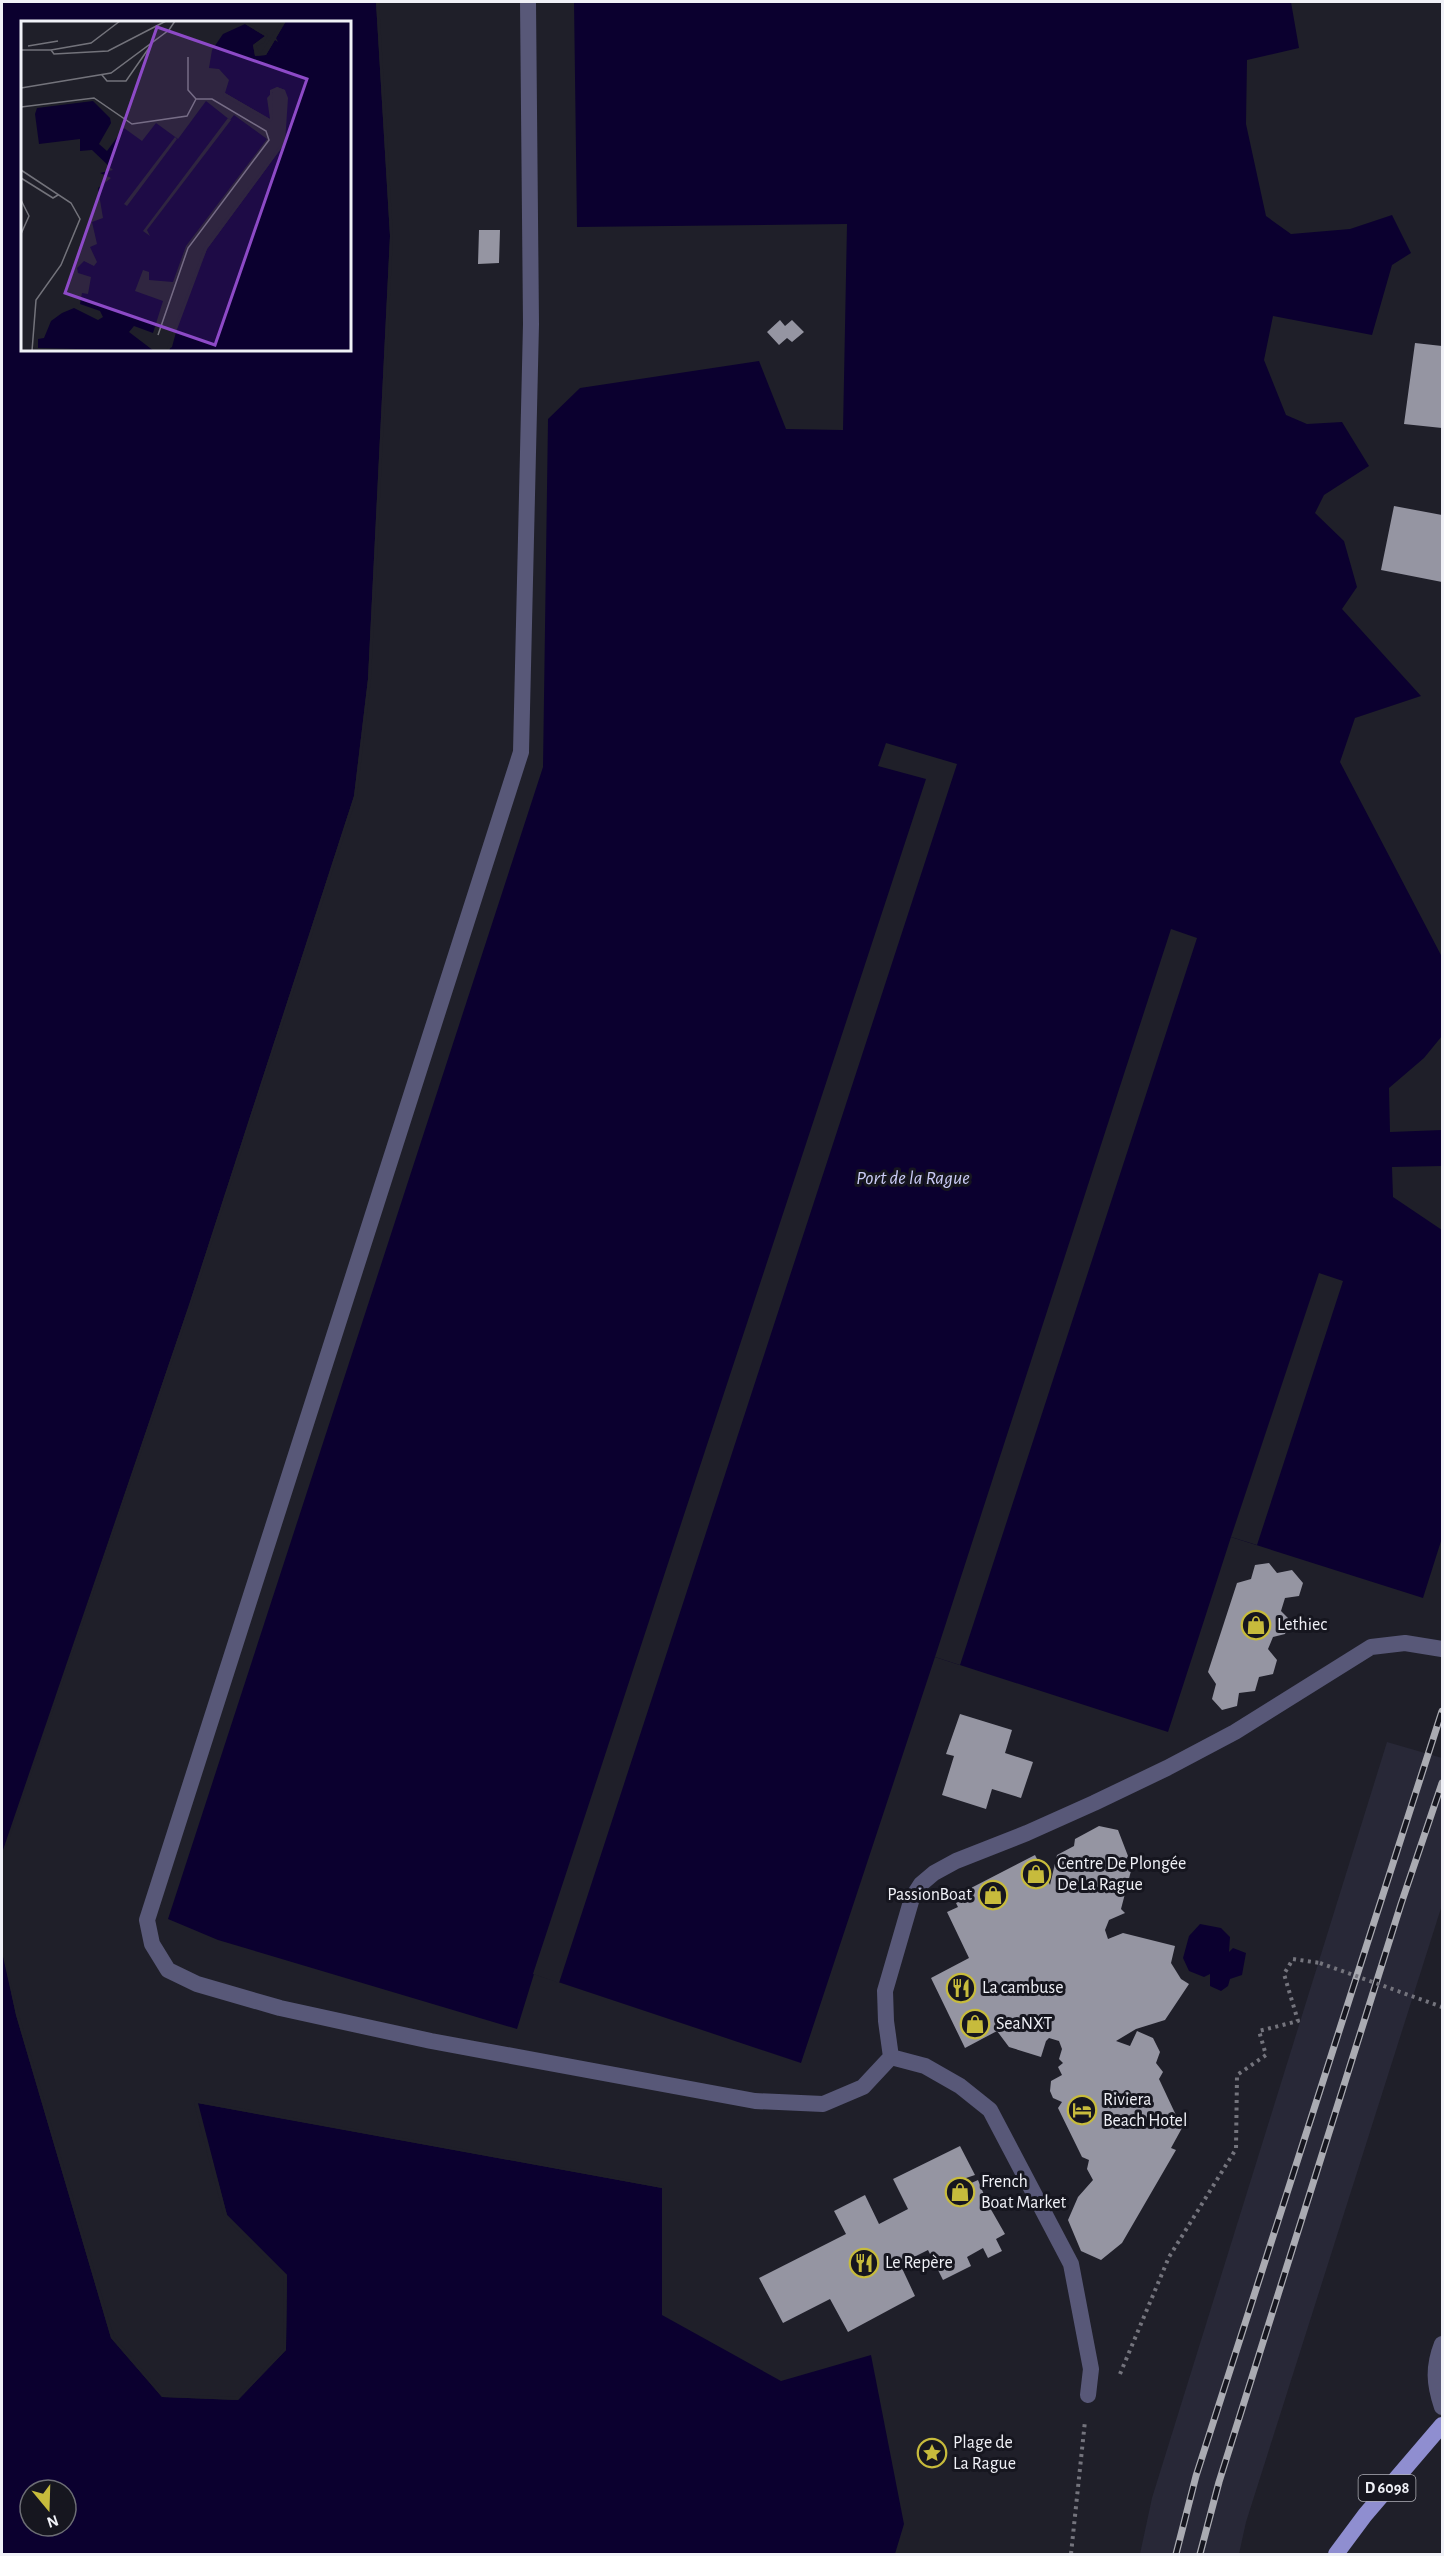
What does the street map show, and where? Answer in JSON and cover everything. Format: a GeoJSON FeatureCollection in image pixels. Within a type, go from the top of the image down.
{"type":"FeatureCollection","features":[{"type":"Feature","properties":{"kind":"main road","name":"D 6098"},"geometry":{"type":"LineString","coordinates":[[1336,2554],[1365,2515],[1443,2425]]}},
{"type":"Feature","properties":{"kind":"street"},"geometry":{"type":"LineString","coordinates":[[528,2],[531,324],[520,752],[147,1920],[152,1944],[168,1970],[197,1984],[280,2008],[420,2038],[755,2101],[824,2104],[863,2087],[891,2057]]}},
{"type":"Feature","properties":{"kind":"street"},"geometry":{"type":"LineString","coordinates":[[891,2057],[885,1991],[912,1898],[921,1884],[934,1873],[956,1861],[1027,1833],[1167,1768],[1235,1732],[1371,1647],[1405,1643],[1443,1649]]}},
{"type":"Feature","properties":{"kind":"street"},"geometry":{"type":"LineString","coordinates":[[891,2057],[925,2066],[960,2086],[990,2110],[1071,2265],[1091,2369],[1088,2395]]}},
{"type":"Feature","properties":{"kind":"street"},"geometry":{"type":"LineString","coordinates":[[1443,2344],[1438,2355],[1435,2386],[1443,2408]]}},
{"type":"Feature","properties":{"kind":"path"},"geometry":{"type":"LineString","coordinates":[[1071,2554],[1088,2395],[1108,2389],[1124,2369],[1169,2257],[1236,2149],[1237,2075],[1266,2055],[1259,2031],[1298,2021],[1284,1974],[1293,1959],[1320,1963],[1443,2007]]}},
{"type":"Feature","properties":{"kind":"shaded area"},"geometry":{"type":"Polygon","coordinates":[[[1387,1742],[1442,1758],[1442,1905],[1246,2522],[1239,2554],[1140,2554],[1152,2498],[1387,1742]]]}},
{"type":"Feature","properties":{"kind":"water"},"geometry":{"type":"Polygon","coordinates":[[[2,2],[376,2],[390,236],[368,679],[354,796],[189,1305],[2,1853],[2,2]]]}},
{"type":"Feature","properties":{"kind":"water","name":"Port de la Rague"},"geometry":{"type":"Polygon","coordinates":[[[574,2],[1291,2],[1299,48],[1247,60],[1246,124],[1266,216],[1291,234],[1350,229],[1392,215],[1411,253],[1392,265],[1372,335],[1273,316],[1264,360],[1286,415],[1307,424],[1342,422],[1369,466],[1324,495],[1315,513],[1344,541],[1357,587],[1342,609],[1421,696],[1355,718],[1340,762],[1442,957],[1442,1036],[1424,1058],[1389,1088],[1390,1132],[1442,1130],[1442,1166],[1392,1167],[1393,1197],[1442,1230],[1442,1538],[1423,1598],[1231,1537],[1168,1732],[935,1657],[801,2063],[534,1974],[517,2029],[218,1940],[168,1919],[543,767],[548,419],[580,388],[759,361],[786,429],[843,430],[847,224],[577,227],[574,2]]]}},
{"type":"Feature","properties":{"kind":"water"},"geometry":{"type":"Polygon","coordinates":[[[1200,1924],[1221,1928],[1230,1937],[1229,1952],[1233,1948],[1246,1953],[1242,1975],[1230,1979],[1228,1986],[1221,1991],[1210,1986],[1210,1974],[1204,1977],[1189,1971],[1183,1958],[1189,1936],[1200,1924]]]}},
{"type":"Feature","properties":{"kind":"water"},"geometry":{"type":"Polygon","coordinates":[[[2,1952],[16,2015],[111,2338],[162,2397],[238,2400],[286,2350],[287,2275],[227,2215],[197,2103],[662,2188],[662,2315],[781,2381],[871,2355],[904,2524],[895,2554],[2,2554],[2,1952]]]}},
{"type":"Feature","properties":{"kind":"pier"},"geometry":{"type":"Polygon","coordinates":[[[376,2],[379,2],[393,236],[371,679],[357,796],[191,1306],[2,1856],[189,1305],[354,796],[368,679],[390,236],[376,2]]]}},
{"type":"Feature","properties":{"kind":"pier"},"geometry":{"type":"Polygon","coordinates":[[[886,743],[957,764],[559,1983],[533,1974],[926,779],[878,766],[886,743]]]}},
{"type":"Feature","properties":{"kind":"pier"},"geometry":{"type":"Polygon","coordinates":[[[1171,929],[1197,938],[960,1665],[935,1657],[1171,929]]]}},
{"type":"Feature","properties":{"kind":"pier"},"geometry":{"type":"Polygon","coordinates":[[[1319,1273],[1343,1281],[1257,1545],[1231,1537],[1319,1273]]]}},
{"type":"Feature","properties":{"kind":"pier"},"geometry":{"type":"Polygon","coordinates":[[[2,1949],[19,2015],[114,2337],[163,2394],[237,2397],[283,2349],[284,2277],[224,2216],[194,2104],[196,2100],[663,2186],[665,2188],[665,2240],[662,2240],[662,2188],[198,2103],[227,2215],[287,2275],[286,2350],[238,2400],[162,2397],[111,2338],[16,2015],[2,1949]]]}},
{"type":"Feature","properties":{"kind":"building"},"geometry":{"type":"Polygon","coordinates":[[[479,230],[500,230],[499,263],[478,264],[479,230]]]}},
{"type":"Feature","properties":{"kind":"building"},"geometry":{"type":"Polygon","coordinates":[[[780,320],[785,326],[792,320],[804,332],[792,342],[787,338],[779,345],[767,332],[780,320]]]}},
{"type":"Feature","properties":{"kind":"building"},"geometry":{"type":"Polygon","coordinates":[[[1415,343],[1442,346],[1442,428],[1404,424],[1415,343]]]}},
{"type":"Feature","properties":{"kind":"building"},"geometry":{"type":"Polygon","coordinates":[[[1394,506],[1442,515],[1442,582],[1381,570],[1394,506]]]}},
{"type":"Feature","properties":{"kind":"building"},"geometry":{"type":"Polygon","coordinates":[[[1269,1563],[1277,1573],[1292,1570],[1303,1583],[1299,1596],[1285,1598],[1281,1611],[1290,1620],[1285,1634],[1273,1637],[1268,1649],[1277,1660],[1273,1674],[1259,1677],[1255,1691],[1239,1693],[1237,1706],[1222,1710],[1212,1699],[1216,1684],[1208,1672],[1237,1583],[1251,1579],[1255,1565],[1269,1563]]]}},
{"type":"Feature","properties":{"kind":"building"},"geometry":{"type":"Polygon","coordinates":[[[960,1714],[1012,1730],[1005,1753],[1033,1762],[1021,1798],[992,1789],[986,1809],[942,1795],[954,1756],[946,1754],[960,1714]]]}},
{"type":"Feature","properties":{"kind":"building"},"geometry":{"type":"Polygon","coordinates":[[[1099,1826],[1118,1830],[1128,1856],[1125,1861],[1132,1867],[1121,1909],[1125,1913],[1109,1920],[1105,1930],[1108,1939],[1123,1933],[1175,1946],[1171,1963],[1181,1979],[1189,1984],[1165,2020],[1136,2029],[1116,2041],[1130,2046],[1137,2031],[1153,2038],[1160,2052],[1156,2063],[1163,2072],[1159,2079],[1182,2128],[1171,2148],[1176,2150],[1122,2243],[1101,2260],[1081,2251],[1068,2220],[1078,2197],[1093,2180],[1087,2169],[1089,2160],[1082,2157],[1058,2108],[1062,2102],[1053,2098],[1050,2091],[1051,2081],[1062,2075],[1058,2067],[1063,2063],[1059,2059],[1062,2049],[1059,2041],[1049,2038],[1041,2057],[1009,2047],[997,2031],[965,2048],[931,1978],[969,1958],[947,1912],[958,1907],[956,1903],[974,1895],[971,1888],[1035,1855],[1050,1885],[1057,1855],[1074,1846],[1075,1839],[1099,1826]]]}},
{"type":"Feature","properties":{"kind":"building"},"geometry":{"type":"Polygon","coordinates":[[[960,2146],[975,2175],[966,2178],[969,2184],[978,2180],[987,2202],[980,2206],[982,2211],[989,2206],[1005,2234],[996,2239],[1002,2251],[988,2258],[983,2248],[967,2257],[971,2266],[943,2280],[928,2250],[900,2264],[915,2296],[848,2332],[830,2299],[783,2323],[759,2278],[846,2234],[834,2211],[865,2195],[879,2224],[908,2209],[893,2179],[960,2146]]]}},
{"type":"Feature","properties":{"kind":"railway"},"geometry":{"type":"LineString","coordinates":[[1176,2554],[1196,2476],[1442,1711]]}},
{"type":"Feature","properties":{"kind":"railway"},"geometry":{"type":"LineString","coordinates":[[1200,2554],[1219,2482],[1401,1904],[1442,1783]]}},
{"type":"Feature","properties":{"kind":"place","name":"Lethiec"},"geometry":{"type":"Point","coordinates":[1256,1625]}},
{"type":"Feature","properties":{"kind":"place","name":"Centre De Plongée De La Rague"},"geometry":{"type":"Point","coordinates":[1036,1874]}},
{"type":"Feature","properties":{"kind":"place","name":"PassionBoat"},"geometry":{"type":"Point","coordinates":[993,1895]}},
{"type":"Feature","properties":{"kind":"place","name":"La cambuse"},"geometry":{"type":"Point","coordinates":[961,1988]}},
{"type":"Feature","properties":{"kind":"place","name":"SeaNXT"},"geometry":{"type":"Point","coordinates":[975,2024]}},
{"type":"Feature","properties":{"kind":"place","name":"Riviera Beach Hotel"},"geometry":{"type":"Point","coordinates":[1082,2110]}},
{"type":"Feature","properties":{"kind":"place","name":"French Boat Market"},"geometry":{"type":"Point","coordinates":[960,2192]}},
{"type":"Feature","properties":{"kind":"place","name":"Le Repère"},"geometry":{"type":"Point","coordinates":[864,2263]}},
{"type":"Feature","properties":{"kind":"place","name":"Plage de La Rague"},"geometry":{"type":"Point","coordinates":[932,2453]}}]}
